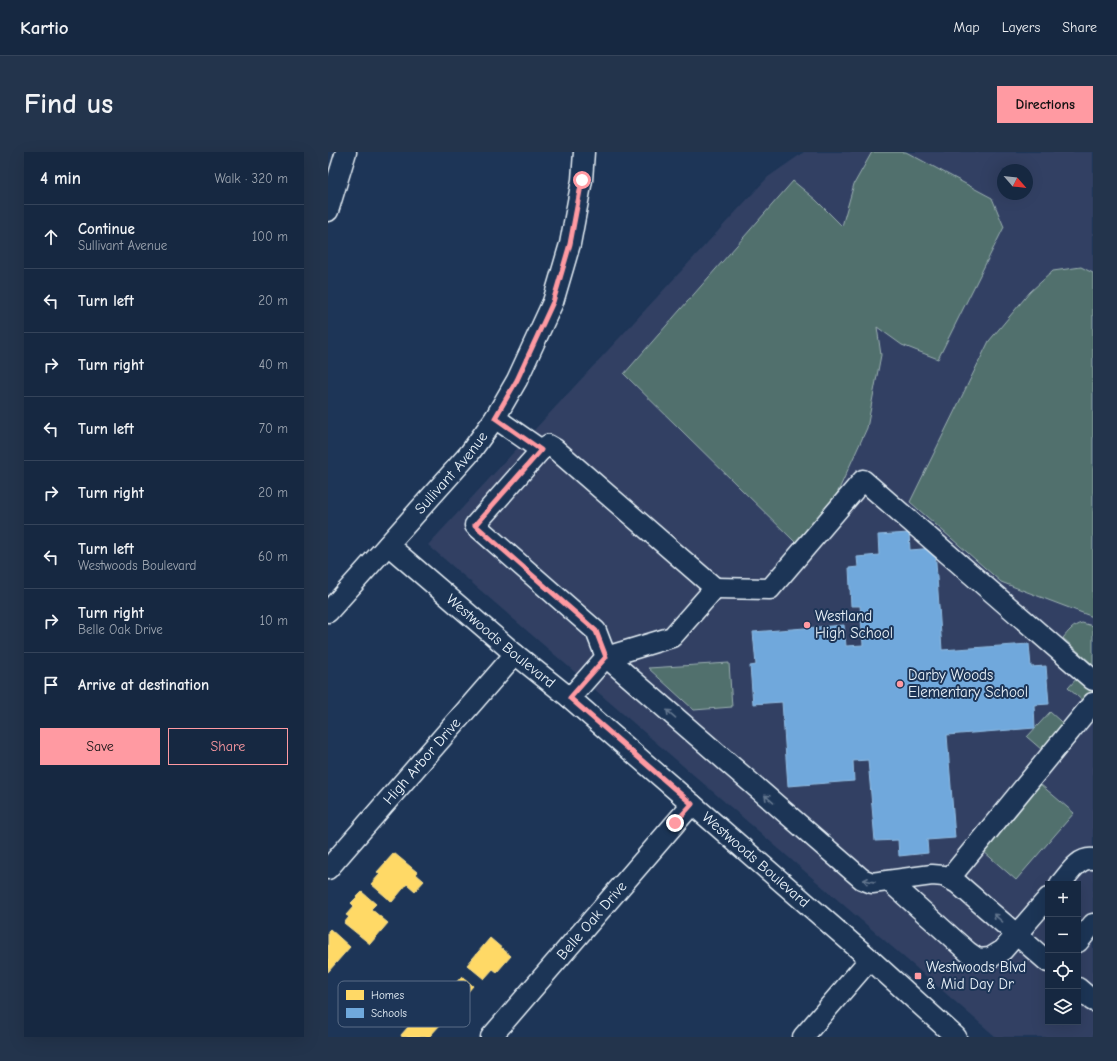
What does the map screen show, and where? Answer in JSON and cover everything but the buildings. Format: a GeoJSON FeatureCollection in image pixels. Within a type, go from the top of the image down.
{"type":"FeatureCollection","features":[{"type":"Feature","properties":{"kind":"street"},"geometry":{"type":"LineString","coordinates":[[328,211],[346,152]]}},
{"type":"Feature","properties":{"kind":"street","name":"Sullivant Avenue"},"geometry":{"type":"LineString","coordinates":[[328,612],[469,454],[495,418],[517,380],[553,302],[570,244],[581,186],[584,152]]}},
{"type":"Feature","properties":{"kind":"street"},"geometry":{"type":"LineString","coordinates":[[495,418],[541,450]]}},
{"type":"Feature","properties":{"kind":"street"},"geometry":{"type":"LineString","coordinates":[[1045,959],[957,883],[944,876],[932,875],[872,883],[862,880],[606,657],[596,631],[475,525],[541,450],[548,445],[555,449],[715,588],[770,589],[863,480],[1093,680]]}},
{"type":"Feature","properties":{"kind":"street","name":"Westwoods Boulevard"},"geometry":{"type":"LineString","coordinates":[[388,545],[515,654],[570,698],[870,959],[956,1037]]}},
{"type":"Feature","properties":{"kind":"street"},"geometry":{"type":"LineString","coordinates":[[570,698],[606,657],[672,637],[715,588]]}},
{"type":"Feature","properties":{"kind":"street","name":"High Arbor Drive"},"geometry":{"type":"LineString","coordinates":[[328,869],[515,654]]}},
{"type":"Feature","properties":{"kind":"street"},"geometry":{"type":"LineString","coordinates":[[949,879],[1093,703]]}},
{"type":"Feature","properties":{"kind":"street","name":"Belle Oak Drive"},"geometry":{"type":"LineString","coordinates":[[491,1037],[692,804]]}},
{"type":"Feature","properties":{"kind":"street"},"geometry":{"type":"LineString","coordinates":[[1063,881],[1078,864],[1088,858],[1093,859]]}},
{"type":"Feature","properties":{"kind":"street"},"geometry":{"type":"LineString","coordinates":[[889,881],[968,952],[978,959],[990,958],[1003,950],[1045,902]]}},
{"type":"Feature","properties":{"kind":"street"},"geometry":{"type":"LineString","coordinates":[[1081,938],[1093,924]]}},
{"type":"Feature","properties":{"kind":"street"},"geometry":{"type":"LineString","coordinates":[[803,1037],[870,959]]}},
{"type":"Feature","properties":{"kind":"street"},"geometry":{"type":"LineString","coordinates":[[1079,989],[1093,1001]]}},
{"type":"Feature","properties":{"kind":"shaded area","name":"Westland High School"},"geometry":{"type":"Polygon","coordinates":[[[804,152],[1093,152],[1093,1037],[996,1037],[428,545],[768,177],[804,152]]]}},
{"type":"Feature","properties":{"kind":"green space"},"geometry":{"type":"Polygon","coordinates":[[[872,152],[906,152],[992,198],[1004,227],[938,359],[902,345],[877,327],[881,355],[867,428],[835,498],[795,542],[624,374],[793,181],[816,200],[842,226],[854,184],[872,152]]]}},
{"type":"Feature","properties":{"kind":"green space"},"geometry":{"type":"Polygon","coordinates":[[[1081,267],[1093,273],[1093,617],[1001,582],[910,502],[989,341],[1030,292],[1053,271],[1081,267]]]}},
{"type":"Feature","properties":{"kind":"green space"},"geometry":{"type":"Polygon","coordinates":[[[1082,623],[1093,626],[1093,710],[1068,688],[1091,663],[1063,638],[1073,627],[1082,623]]]}},
{"type":"Feature","properties":{"kind":"green space"},"geometry":{"type":"Polygon","coordinates":[[[729,663],[732,707],[694,710],[648,668],[729,663]]]}},
{"type":"Feature","properties":{"kind":"green space"},"geometry":{"type":"Polygon","coordinates":[[[1050,712],[1079,738],[1057,763],[1027,737],[1050,712]]]}},
{"type":"Feature","properties":{"kind":"green space"},"geometry":{"type":"Polygon","coordinates":[[[1040,784],[1074,813],[1016,880],[983,851],[1040,784]]]}},
{"type":"Feature","properties":{"kind":"place","name":"Westland High School"},"geometry":{"type":"Point","coordinates":[807,625]}},
{"type":"Feature","properties":{"kind":"place","name":"Darby Woods Elementary School"},"geometry":{"type":"Point","coordinates":[900,684]}},
{"type":"Feature","properties":{"kind":"place","name":"Westwoods Blvd & Mid Day Dr"},"geometry":{"type":"Point","coordinates":[918,976]}},
{"type":"Feature","properties":{"kind":"route"},"geometry":{"type":"LineString","coordinates":[[582,180],[570,244],[553,302],[517,380],[495,418],[541,450],[475,525],[596,631],[606,657],[570,698],[692,804],[675,823]]}}]}
